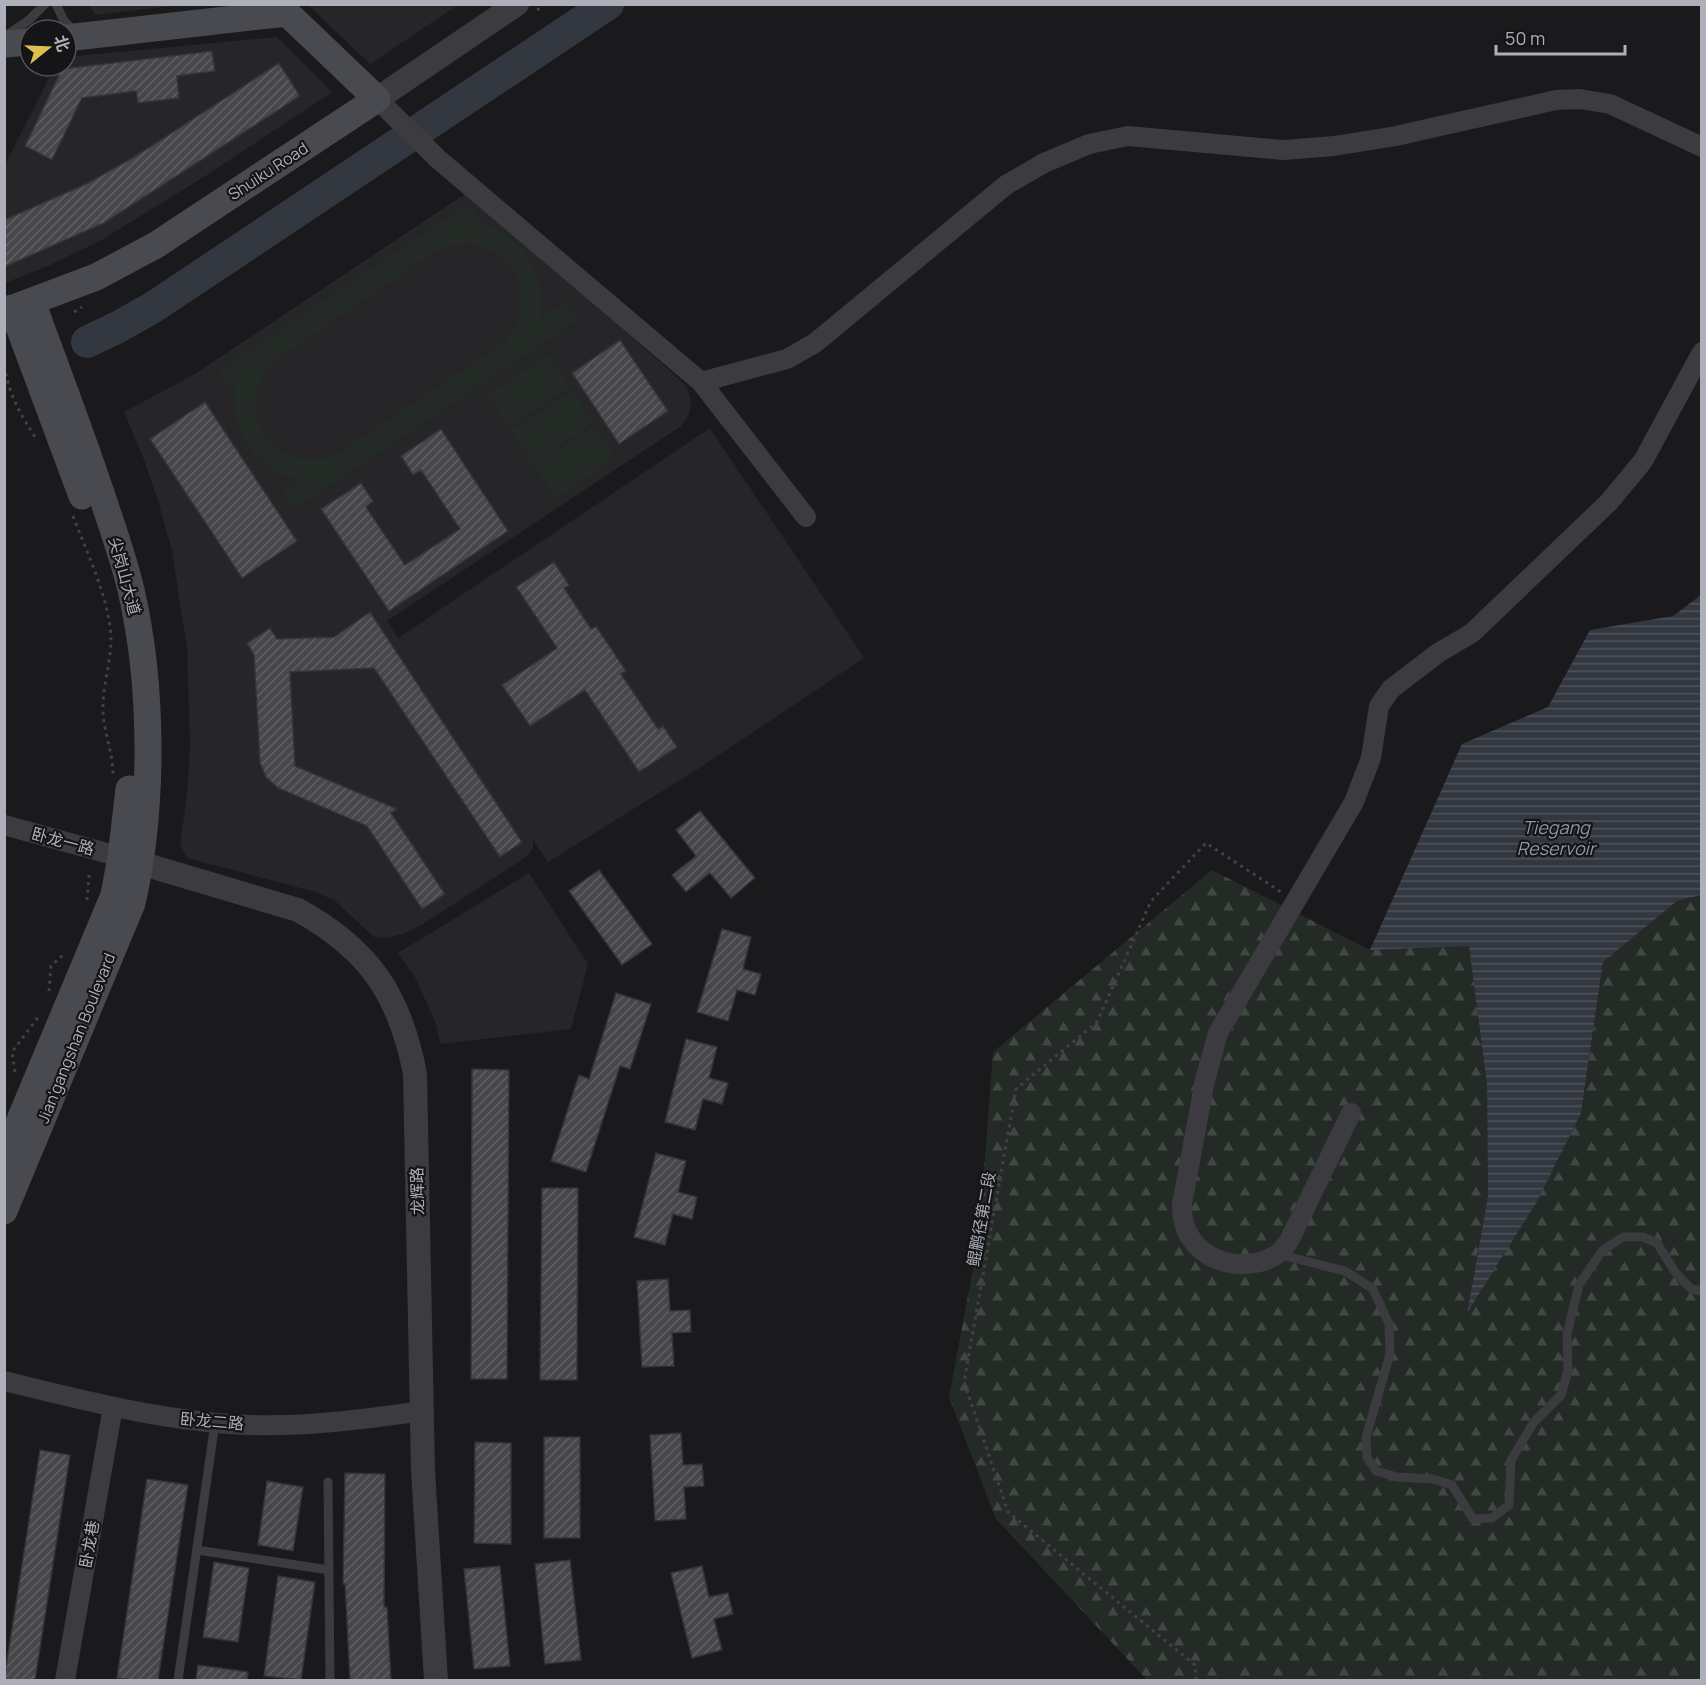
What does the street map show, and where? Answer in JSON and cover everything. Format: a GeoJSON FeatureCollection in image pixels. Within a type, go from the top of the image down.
{"type":"FeatureCollection","features":[{"type":"Feature","properties":{"kind":"main road"},"geometry":{"type":"LineString","coordinates":[[78,37],[287,13],[377,99]]}},
{"type":"Feature","properties":{"kind":"main road","name":"Shuiku Road"},"geometry":{"type":"LineString","coordinates":[[16,307],[96,277],[156,245],[377,99]]}},
{"type":"Feature","properties":{"kind":"main road","name":"尖岗山大道"},"geometry":{"type":"LineString","coordinates":[[16,307],[114,593],[125,651],[130,708],[131,860]]}},
{"type":"Feature","properties":{"kind":"main road","name":"Jian'gangshan Boulevard"},"geometry":{"type":"LineString","coordinates":[[4,1158],[114,895],[131,860]]}},
{"type":"Feature","properties":{"kind":"main road","name":"Jian'gangshan Boulevard"},"geometry":{"type":"LineString","coordinates":[[4,1211],[132,903],[131,860]]}},
{"type":"Feature","properties":{"kind":"street","name":"Shuiku Road"},"geometry":{"type":"LineString","coordinates":[[377,99],[517,4]]}},
{"type":"Feature","properties":{"kind":"street"},"geometry":{"type":"LineString","coordinates":[[377,99],[438,159],[701,382],[806,517]]}},
{"type":"Feature","properties":{"kind":"street"},"geometry":{"type":"LineString","coordinates":[[701,382],[787,359],[815,343],[1006,185],[1044,163],[1089,144],[1128,136],[1284,150],[1334,146],[1396,136],[1556,100],[1580,99],[1610,104],[1701,147]]}},
{"type":"Feature","properties":{"kind":"street"},"geometry":{"type":"LineString","coordinates":[[1351,1113],[1289,1241],[1278,1254],[1262,1262],[1245,1265],[1223,1262],[1205,1254],[1193,1241],[1184,1224],[1182,1204],[1205,1080],[1218,1033],[1354,802],[1371,758],[1378,706],[1391,689],[1438,653],[1472,633],[1609,502],[1643,461],[1701,352]]}},
{"type":"Feature","properties":{"kind":"street","name":"卧龙一路"},"geometry":{"type":"LineString","coordinates":[[4,825],[131,860]]}},
{"type":"Feature","properties":{"kind":"street","name":"龙辉路"},"geometry":{"type":"LineString","coordinates":[[131,860],[298,909],[324,924],[369,964],[386,989],[403,1026],[415,1074],[423,1471],[436,1680]]}},
{"type":"Feature","properties":{"kind":"street","name":"卧龙二路"},"geometry":{"type":"LineString","coordinates":[[4,1381],[113,1407],[215,1423],[263,1425],[321,1423],[422,1411]]}},
{"type":"Feature","properties":{"kind":"street","name":"卧龙巷"},"geometry":{"type":"LineString","coordinates":[[65,1680],[113,1407]]}},
{"type":"Feature","properties":{"kind":"lane"},"geometry":{"type":"LineString","coordinates":[[4,37],[29,20],[45,4]]}},
{"type":"Feature","properties":{"kind":"lane"},"geometry":{"type":"LineString","coordinates":[[56,4],[63,18]]}},
{"type":"Feature","properties":{"kind":"lane"},"geometry":{"type":"LineString","coordinates":[[1278,1254],[1345,1271],[1373,1288],[1389,1324],[1390,1354],[1366,1437],[1367,1457],[1376,1471],[1397,1477],[1433,1479],[1452,1485],[1473,1519],[1492,1518],[1509,1505],[1510,1460],[1534,1422],[1561,1395],[1568,1371],[1567,1334],[1579,1285],[1602,1251],[1623,1237],[1642,1237],[1657,1243],[1675,1272],[1691,1289],[1701,1291]]}},
{"type":"Feature","properties":{"kind":"lane"},"geometry":{"type":"LineString","coordinates":[[178,1680],[215,1423]]}},
{"type":"Feature","properties":{"kind":"lane"},"geometry":{"type":"LineString","coordinates":[[328,1482],[330,1680]]}},
{"type":"Feature","properties":{"kind":"lane"},"geometry":{"type":"LineString","coordinates":[[197,1550],[329,1570]]}},
{"type":"Feature","properties":{"kind":"path"},"geometry":{"type":"LineString","coordinates":[[4,366],[11,398],[39,444]]}},
{"type":"Feature","properties":{"kind":"path"},"geometry":{"type":"LineString","coordinates":[[69,508],[101,592],[109,621],[110,653],[103,713],[113,766],[113,778]]}},
{"type":"Feature","properties":{"kind":"path","name":"鲲鹏径第二段"},"geometry":{"type":"LineString","coordinates":[[1196,1680],[1195,1665],[1008,1512],[964,1382],[1016,1089],[1097,1022],[1151,901],[1206,843],[1295,902]]}},
{"type":"Feature","properties":{"kind":"shaded area"},"geometry":{"type":"Polygon","coordinates":[[[89,5],[180,5],[95,15],[89,5]]]}},
{"type":"Feature","properties":{"kind":"shaded area"},"geometry":{"type":"Polygon","coordinates":[[[308,5],[458,5],[370,64],[308,5]]]}},
{"type":"Feature","properties":{"kind":"shaded area"},"geometry":{"type":"Polygon","coordinates":[[[277,37],[332,92],[207,175],[100,241],[48,266],[5,283],[4,167],[49,78],[78,78],[78,56],[277,37]]]}},
{"type":"Feature","properties":{"kind":"shaded area"},"geometry":{"type":"Polygon","coordinates":[[[468,192],[687,387],[691,401],[689,414],[681,426],[387,621],[398,638],[710,428],[864,658],[698,769],[548,862],[533,840],[533,849],[526,857],[420,926],[387,938],[374,937],[334,900],[312,891],[187,858],[180,844],[187,795],[190,746],[187,648],[172,551],[143,457],[124,412],[195,374],[468,192]]]}},
{"type":"Feature","properties":{"kind":"shaded area"},"geometry":{"type":"Polygon","coordinates":[[[529,873],[588,964],[571,1029],[440,1044],[436,1024],[416,979],[398,953],[529,873]]]}},
{"type":"Feature","properties":{"kind":"green space"},"geometry":{"type":"Polygon","coordinates":[[[470,203],[482,220],[477,224],[507,235],[529,258],[540,287],[540,319],[566,302],[577,320],[293,510],[282,493],[300,480],[284,476],[270,468],[248,446],[240,432],[236,417],[234,401],[236,385],[230,388],[219,371],[470,203]],[[467,243],[443,247],[271,363],[260,382],[256,401],[257,418],[264,434],[276,447],[292,456],[311,460],[333,457],[506,341],[516,325],[521,310],[518,280],[499,256],[485,248],[467,243]]]}},
{"type":"Feature","properties":{"kind":"green space"},"geometry":{"type":"Polygon","coordinates":[[[548,354],[569,387],[509,427],[487,395],[548,354]]]}},
{"type":"Feature","properties":{"kind":"green space"},"geometry":{"type":"Polygon","coordinates":[[[572,391],[593,423],[533,464],[511,431],[572,391]]]}},
{"type":"Feature","properties":{"kind":"green space"},"geometry":{"type":"Polygon","coordinates":[[[595,426],[616,458],[556,499],[534,466],[595,426]]]}},
{"type":"Feature","properties":{"kind":"green space"},"geometry":{"type":"Polygon","coordinates":[[[1212,870],[1370,950],[1469,945],[1487,1085],[1488,1196],[1467,1311],[1581,1113],[1603,962],[1677,901],[1701,895],[1701,1680],[1147,1680],[996,1519],[949,1397],[979,1237],[993,1052],[1212,870]]]}},
{"type":"Feature","properties":{"kind":"water","name":"Tiegang Reservoir"},"geometry":{"type":"Polygon","coordinates":[[[1701,595],[1701,895],[1677,901],[1603,962],[1581,1113],[1536,1203],[1467,1313],[1488,1196],[1487,1085],[1469,946],[1370,950],[1462,744],[1548,707],[1590,630],[1673,616],[1701,595]]]}},
{"type":"Feature","properties":{"kind":"building"},"geometry":{"type":"Polygon","coordinates":[[[212,51],[215,71],[177,76],[179,98],[138,103],[136,91],[82,98],[52,160],[25,146],[58,78],[78,78],[78,67],[212,51]]]}},
{"type":"Feature","properties":{"kind":"building"},"geometry":{"type":"Polygon","coordinates":[[[279,63],[300,96],[104,223],[4,267],[4,220],[86,184],[136,156],[279,63]]]}},
{"type":"Feature","properties":{"kind":"building"},"geometry":{"type":"Polygon","coordinates":[[[620,340],[668,411],[619,444],[572,373],[620,340]]]}},
{"type":"Feature","properties":{"kind":"building"},"geometry":{"type":"Polygon","coordinates":[[[205,402],[297,541],[242,578],[150,439],[205,402]]]}},
{"type":"Feature","properties":{"kind":"building"},"geometry":{"type":"Polygon","coordinates":[[[441,429],[508,531],[389,611],[321,509],[361,483],[373,501],[366,507],[405,565],[460,529],[421,470],[413,475],[401,456],[441,429]]]}},
{"type":"Feature","properties":{"kind":"building"},"geometry":{"type":"Polygon","coordinates":[[[554,562],[569,585],[564,588],[591,629],[596,626],[626,671],[621,674],[658,729],[663,726],[677,747],[639,772],[585,690],[530,726],[502,685],[557,648],[516,587],[554,562]]]}},
{"type":"Feature","properties":{"kind":"building"},"geometry":{"type":"Polygon","coordinates":[[[370,612],[522,842],[500,857],[374,668],[290,672],[295,766],[397,809],[391,813],[445,894],[422,909],[367,826],[278,788],[266,777],[260,763],[254,655],[247,643],[270,628],[277,639],[334,637],[370,612]]]}},
{"type":"Feature","properties":{"kind":"building"},"geometry":{"type":"Polygon","coordinates":[[[700,811],[755,878],[731,898],[710,873],[686,892],[672,875],[696,856],[676,830],[700,811]]]}},
{"type":"Feature","properties":{"kind":"building"},"geometry":{"type":"Polygon","coordinates":[[[599,870],[652,944],[622,965],[569,891],[599,870]]]}},
{"type":"Feature","properties":{"kind":"building"},"geometry":{"type":"Polygon","coordinates":[[[722,929],[751,937],[743,969],[761,974],[755,995],[737,990],[728,1021],[697,1012],[722,929]]]}},
{"type":"Feature","properties":{"kind":"building"},"geometry":{"type":"Polygon","coordinates":[[[616,993],[651,1004],[630,1069],[620,1066],[586,1172],[551,1161],[579,1075],[589,1079],[616,993]]]}},
{"type":"Feature","properties":{"kind":"building"},"geometry":{"type":"Polygon","coordinates":[[[686,1039],[717,1047],[709,1078],[728,1083],[722,1104],[703,1099],[695,1130],[665,1122],[686,1039]]]}},
{"type":"Feature","properties":{"kind":"building"},"geometry":{"type":"Polygon","coordinates":[[[472,1069],[509,1070],[507,1379],[471,1379],[472,1069]]]}},
{"type":"Feature","properties":{"kind":"building"},"geometry":{"type":"Polygon","coordinates":[[[656,1153],[686,1161],[678,1192],[697,1197],[692,1219],[673,1214],[665,1245],[634,1237],[656,1153]]]}},
{"type":"Feature","properties":{"kind":"building"},"geometry":{"type":"Polygon","coordinates":[[[542,1188],[578,1188],[577,1380],[540,1380],[542,1188]]]}},
{"type":"Feature","properties":{"kind":"building"},"geometry":{"type":"Polygon","coordinates":[[[668,1279],[670,1311],[690,1310],[691,1332],[672,1333],[674,1366],[642,1367],[637,1281],[668,1279]]]}},
{"type":"Feature","properties":{"kind":"building"},"geometry":{"type":"Polygon","coordinates":[[[681,1433],[683,1465],[702,1464],[704,1486],[684,1487],[686,1519],[655,1521],[650,1435],[681,1433]]]}},
{"type":"Feature","properties":{"kind":"building"},"geometry":{"type":"Polygon","coordinates":[[[544,1437],[580,1437],[580,1538],[544,1538],[544,1437]]]}},
{"type":"Feature","properties":{"kind":"building"},"geometry":{"type":"Polygon","coordinates":[[[475,1442],[511,1443],[511,1544],[474,1543],[475,1442]]]}},
{"type":"Feature","properties":{"kind":"building"},"geometry":{"type":"Polygon","coordinates":[[[40,1450],[70,1455],[35,1680],[4,1680],[40,1450]]]}},
{"type":"Feature","properties":{"kind":"building"},"geometry":{"type":"Polygon","coordinates":[[[345,1473],[385,1474],[384,1607],[387,1607],[391,1680],[350,1680],[345,1584],[343,1584],[345,1473]]]}},
{"type":"Feature","properties":{"kind":"building"},"geometry":{"type":"Polygon","coordinates":[[[147,1479],[188,1485],[158,1680],[131,1680],[117,1678],[147,1479]]]}},
{"type":"Feature","properties":{"kind":"building"},"geometry":{"type":"Polygon","coordinates":[[[267,1481],[303,1487],[293,1551],[258,1545],[267,1481]]]}},
{"type":"Feature","properties":{"kind":"building"},"geometry":{"type":"Polygon","coordinates":[[[570,1560],[581,1660],[545,1664],[535,1564],[570,1560]]]}},
{"type":"Feature","properties":{"kind":"building"},"geometry":{"type":"Polygon","coordinates":[[[214,1562],[249,1568],[238,1642],[203,1637],[214,1562]]]}},
{"type":"Feature","properties":{"kind":"building"},"geometry":{"type":"Polygon","coordinates":[[[500,1566],[510,1666],[474,1669],[464,1569],[500,1566]]]}},
{"type":"Feature","properties":{"kind":"building"},"geometry":{"type":"Polygon","coordinates":[[[702,1566],[709,1597],[728,1593],[733,1614],[714,1619],[722,1650],[692,1658],[671,1573],[702,1566]]]}},
{"type":"Feature","properties":{"kind":"building"},"geometry":{"type":"Polygon","coordinates":[[[278,1576],[315,1582],[301,1680],[264,1676],[278,1576]]]}},
{"type":"Feature","properties":{"kind":"building"},"geometry":{"type":"Polygon","coordinates":[[[198,1665],[248,1672],[247,1680],[196,1680],[198,1665]]]}},
{"type":"Feature","properties":{"kind":"waterway"},"geometry":{"type":"LineString","coordinates":[[87,342],[152,308],[608,4]]}}]}
